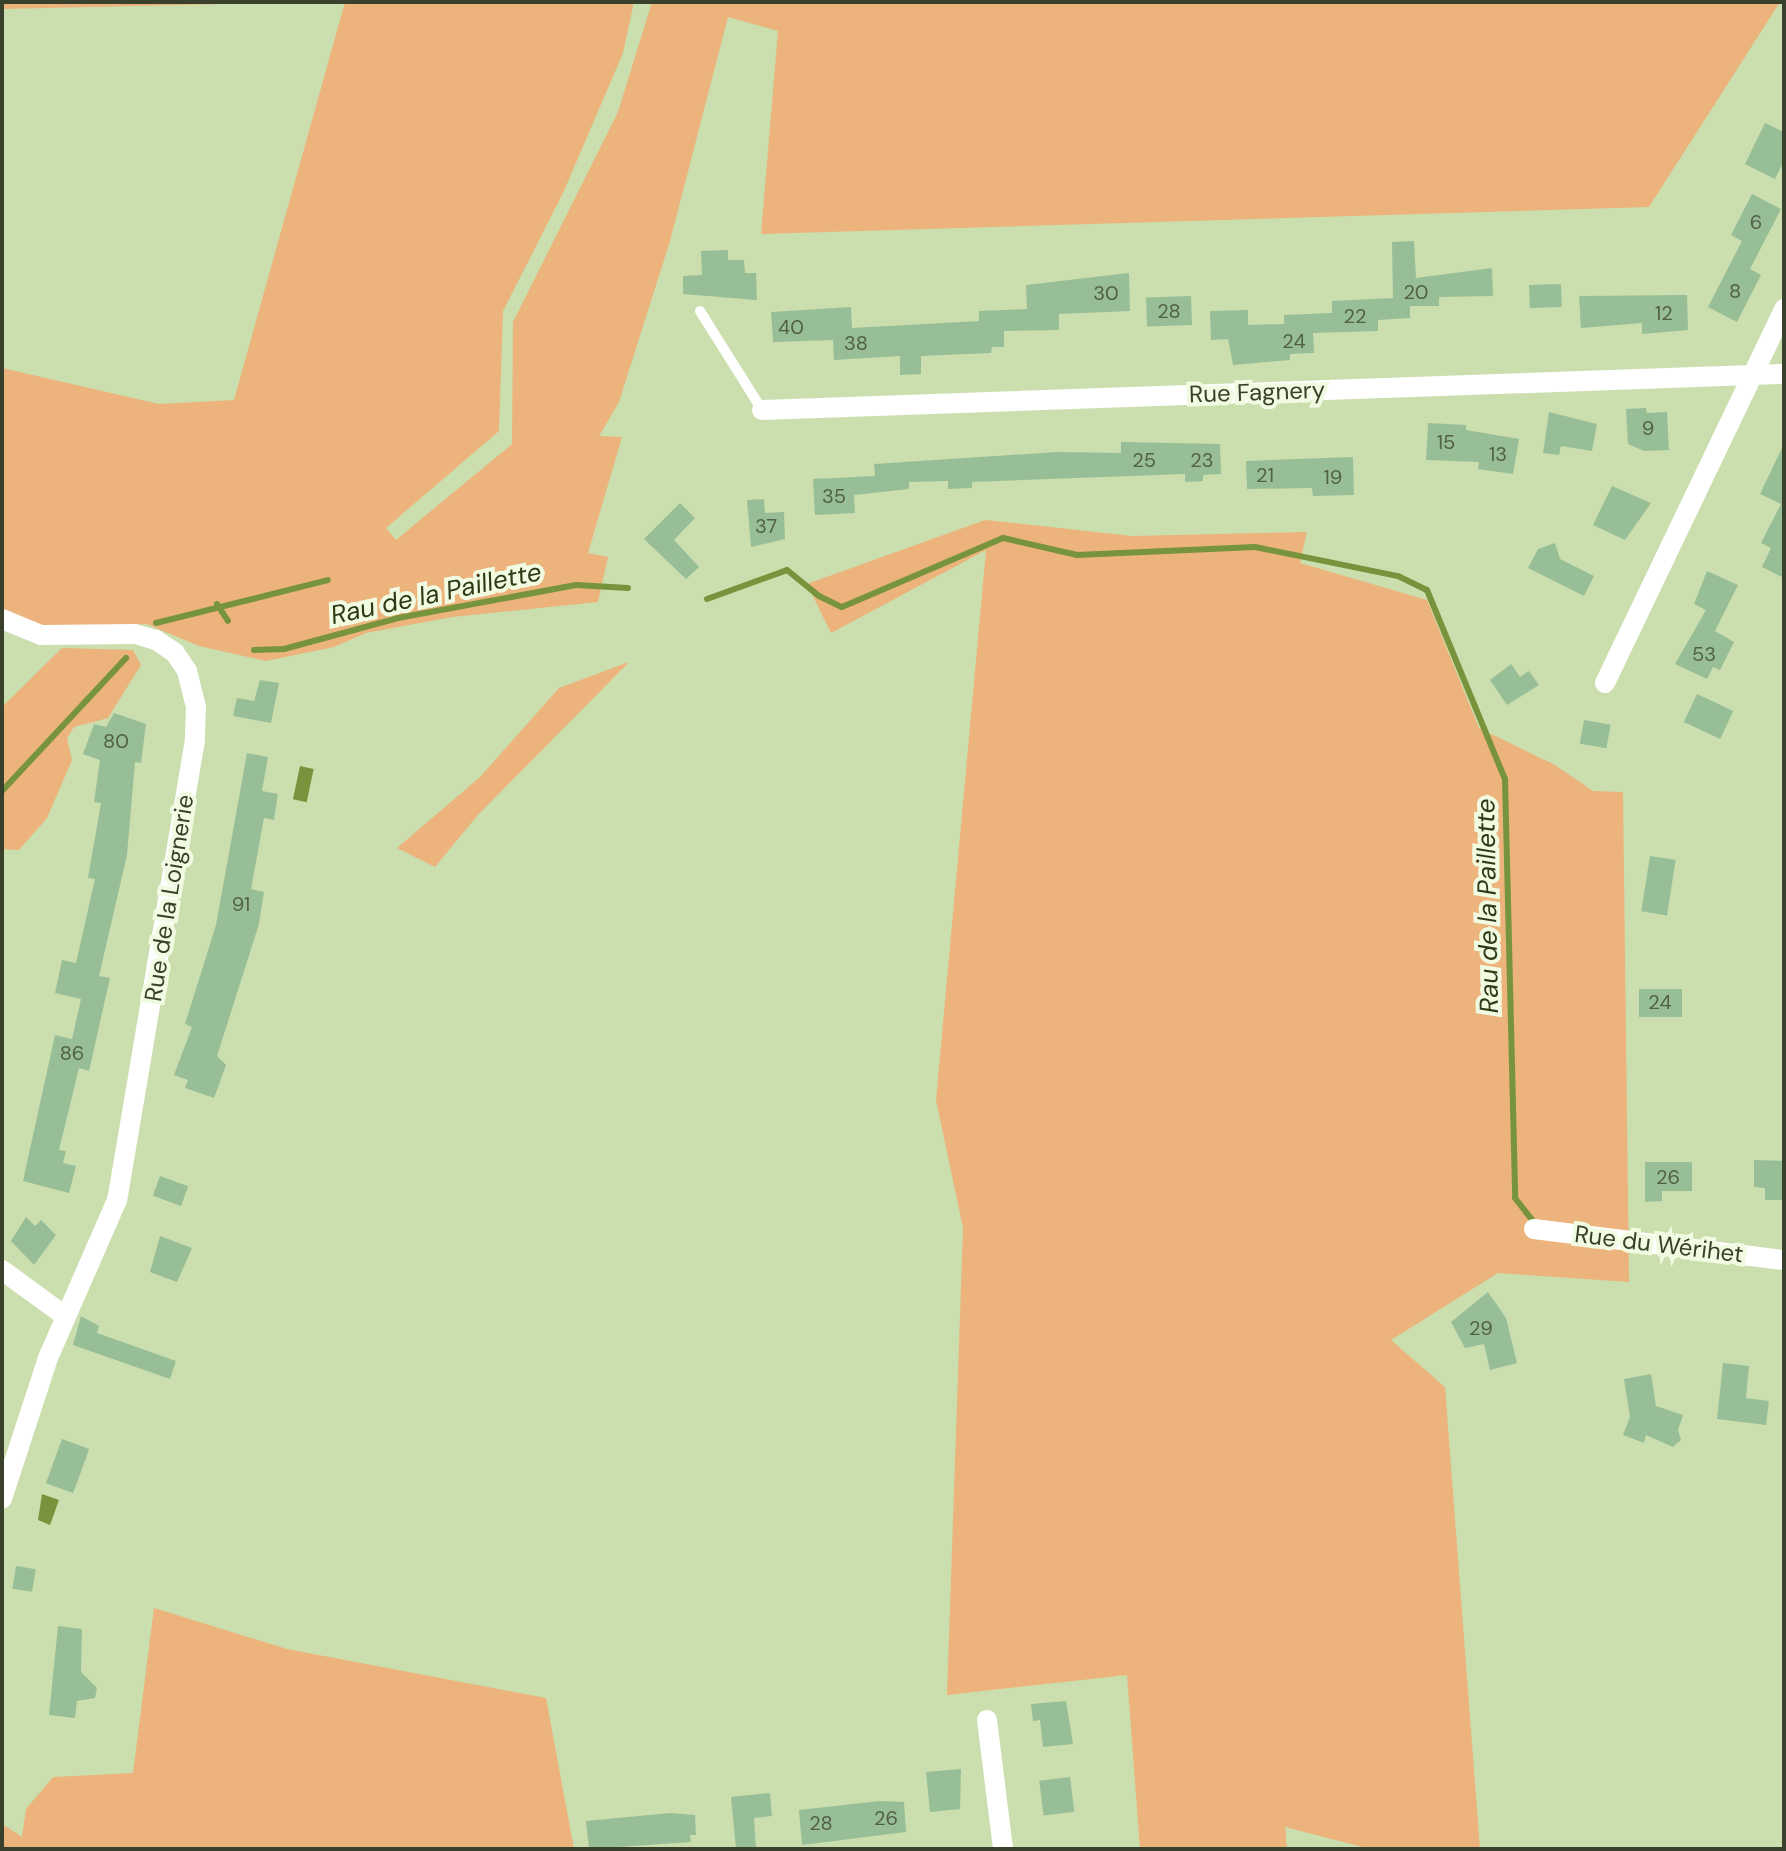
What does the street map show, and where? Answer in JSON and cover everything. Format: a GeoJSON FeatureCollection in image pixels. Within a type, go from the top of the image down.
{"type":"FeatureCollection","features":[{"type":"Feature","properties":{"kind":"street"},"geometry":{"type":"LineString","coordinates":[[1605,683],[1784,309]]}},
{"type":"Feature","properties":{"kind":"street","name":"Rue Fagnery"},"geometry":{"type":"LineString","coordinates":[[762,410],[1784,374]]}},
{"type":"Feature","properties":{"kind":"street","name":"Rue de la Loignerie"},"geometry":{"type":"LineString","coordinates":[[2,619],[41,635],[135,634],[156,640],[175,653],[187,671],[196,707],[195,740],[126,1161],[107,1231],[65,1316],[2,1499]]}},
{"type":"Feature","properties":{"kind":"street","name":"Rue du Wérihet"},"geometry":{"type":"LineString","coordinates":[[1534,1229],[1784,1260]]}},
{"type":"Feature","properties":{"kind":"street"},"geometry":{"type":"LineString","coordinates":[[2,1270],[65,1316]]}},
{"type":"Feature","properties":{"kind":"street"},"geometry":{"type":"LineString","coordinates":[[987,1720],[1003,1849]]}},
{"type":"Feature","properties":{"kind":"lane"},"geometry":{"type":"LineString","coordinates":[[700,311],[762,410]]}},
{"type":"Feature","properties":{"kind":"shaded area"},"geometry":{"type":"Polygon","coordinates":[[[2,2],[310,2],[2,9],[2,2]]]}},
{"type":"Feature","properties":{"kind":"shaded area"},"geometry":{"type":"Polygon","coordinates":[[[345,2],[634,2],[623,53],[563,193],[503,311],[499,431],[386,528],[396,540],[512,444],[513,322],[618,112],[652,2],[1780,2],[1649,207],[761,234],[778,31],[728,17],[670,241],[619,402],[599,436],[622,437],[588,553],[608,557],[598,602],[452,617],[366,633],[334,647],[266,661],[199,646],[147,624],[47,630],[2,613],[2,368],[159,404],[234,400],[345,2]]]}},
{"type":"Feature","properties":{"kind":"shaded area"},"geometry":{"type":"Polygon","coordinates":[[[985,520],[1132,536],[1307,532],[1300,563],[1427,600],[1479,728],[1555,765],[1593,791],[1623,792],[1629,1282],[1498,1273],[1391,1340],[1445,1387],[1480,1849],[1370,1849],[1285,1827],[1287,1849],[1140,1849],[1127,1675],[947,1695],[963,1228],[936,1100],[986,550],[831,633],[807,584],[985,520]]]}},
{"type":"Feature","properties":{"kind":"shaded area"},"geometry":{"type":"Polygon","coordinates":[[[62,648],[133,650],[141,665],[108,718],[74,727],[67,738],[72,760],[47,818],[19,850],[2,849],[2,707],[62,648]]]}},
{"type":"Feature","properties":{"kind":"shaded area"},"geometry":{"type":"Polygon","coordinates":[[[629,662],[477,816],[435,867],[397,848],[480,777],[559,688],[629,662]]]}},
{"type":"Feature","properties":{"kind":"shaded area"},"geometry":{"type":"Polygon","coordinates":[[[300,766],[314,769],[307,802],[293,799],[300,766]]]}},
{"type":"Feature","properties":{"kind":"shaded area"},"geometry":{"type":"Polygon","coordinates":[[[42,1494],[59,1500],[50,1525],[38,1520],[42,1494]]]}},
{"type":"Feature","properties":{"kind":"shaded area"},"geometry":{"type":"Polygon","coordinates":[[[154,1608],[287,1649],[546,1698],[574,1849],[2,1849],[2,1824],[22,1837],[26,1809],[53,1777],[133,1773],[154,1608]]]}},
{"type":"Feature","properties":{"kind":"building"},"geometry":{"type":"Polygon","coordinates":[[[1765,123],[1784,132],[1784,161],[1775,179],[1745,164],[1765,123]]]}},
{"type":"Feature","properties":{"kind":"building"},"geometry":{"type":"Polygon","coordinates":[[[1752,194],[1781,209],[1750,269],[1761,275],[1737,322],[1708,307],[1742,241],[1731,235],[1752,194]]]}},
{"type":"Feature","properties":{"kind":"building"},"geometry":{"type":"Polygon","coordinates":[[[1414,241],[1416,278],[1492,268],[1493,296],[1439,297],[1439,306],[1410,306],[1410,318],[1378,320],[1378,331],[1313,333],[1314,353],[1290,354],[1290,360],[1233,365],[1228,339],[1211,340],[1210,311],[1248,310],[1248,325],[1284,324],[1284,315],[1332,313],[1332,301],[1393,298],[1392,242],[1414,241]]]}},
{"type":"Feature","properties":{"kind":"building"},"geometry":{"type":"Polygon","coordinates":[[[728,250],[728,260],[744,260],[745,273],[756,273],[757,300],[683,294],[683,276],[702,275],[701,251],[728,250]]]}},
{"type":"Feature","properties":{"kind":"building"},"geometry":{"type":"Polygon","coordinates":[[[1129,273],[1130,311],[1059,314],[1059,330],[1004,331],[1004,347],[992,347],[991,353],[921,356],[921,374],[900,375],[900,356],[834,360],[833,340],[773,342],[771,312],[851,307],[852,328],[979,321],[979,311],[1027,309],[1026,285],[1129,273]]]}},
{"type":"Feature","properties":{"kind":"building"},"geometry":{"type":"Polygon","coordinates":[[[1561,284],[1562,307],[1530,308],[1529,285],[1561,284]]]}},
{"type":"Feature","properties":{"kind":"building"},"geometry":{"type":"Polygon","coordinates":[[[1687,295],[1688,330],[1642,334],[1642,323],[1581,328],[1579,296],[1687,295]]]}},
{"type":"Feature","properties":{"kind":"building"},"geometry":{"type":"Polygon","coordinates":[[[1191,296],[1192,325],[1147,327],[1146,298],[1191,296]]]}},
{"type":"Feature","properties":{"kind":"building"},"geometry":{"type":"Polygon","coordinates":[[[1646,408],[1647,413],[1667,412],[1669,450],[1644,451],[1628,444],[1626,409],[1646,408]]]}},
{"type":"Feature","properties":{"kind":"building"},"geometry":{"type":"Polygon","coordinates":[[[1549,412],[1597,424],[1592,451],[1561,446],[1559,455],[1543,453],[1549,412]]]}},
{"type":"Feature","properties":{"kind":"building"},"geometry":{"type":"Polygon","coordinates":[[[1428,423],[1466,425],[1466,430],[1519,439],[1513,474],[1478,469],[1479,462],[1426,460],[1428,423]]]}},
{"type":"Feature","properties":{"kind":"building"},"geometry":{"type":"Polygon","coordinates":[[[1121,442],[1220,444],[1221,474],[1203,475],[1203,481],[1185,482],[1185,474],[972,482],[972,488],[948,489],[948,481],[909,482],[909,489],[854,495],[855,513],[815,515],[813,479],[875,476],[874,464],[1058,452],[1121,453],[1121,442]]]}},
{"type":"Feature","properties":{"kind":"building"},"geometry":{"type":"Polygon","coordinates":[[[1784,444],[1784,578],[1762,567],[1771,548],[1761,543],[1781,504],[1760,494],[1784,444]]]}},
{"type":"Feature","properties":{"kind":"building"},"geometry":{"type":"Polygon","coordinates":[[[1353,457],[1354,495],[1313,496],[1312,488],[1247,489],[1246,461],[1353,457]]]}},
{"type":"Feature","properties":{"kind":"building"},"geometry":{"type":"Polygon","coordinates":[[[1612,486],[1651,503],[1625,540],[1593,525],[1612,486]]]}},
{"type":"Feature","properties":{"kind":"building"},"geometry":{"type":"Polygon","coordinates":[[[764,499],[765,513],[784,512],[785,539],[751,547],[747,500],[764,499]]]}},
{"type":"Feature","properties":{"kind":"building"},"geometry":{"type":"Polygon","coordinates":[[[680,503],[695,518],[674,540],[699,567],[686,579],[644,539],[680,503]]]}},
{"type":"Feature","properties":{"kind":"building"},"geometry":{"type":"Polygon","coordinates":[[[1555,543],[1560,559],[1594,576],[1584,596],[1528,568],[1538,549],[1555,543]]]}},
{"type":"Feature","properties":{"kind":"building"},"geometry":{"type":"Polygon","coordinates":[[[1707,571],[1738,585],[1715,631],[1734,642],[1720,670],[1713,667],[1707,679],[1675,664],[1706,610],[1694,604],[1707,571]]]}},
{"type":"Feature","properties":{"kind":"building"},"geometry":{"type":"Polygon","coordinates":[[[1511,664],[1520,677],[1529,671],[1539,685],[1507,705],[1490,680],[1511,664]]]}},
{"type":"Feature","properties":{"kind":"building"},"geometry":{"type":"Polygon","coordinates":[[[260,680],[279,683],[271,723],[233,716],[237,698],[254,701],[260,680]]]}},
{"type":"Feature","properties":{"kind":"building"},"geometry":{"type":"Polygon","coordinates":[[[1697,694],[1733,711],[1720,739],[1684,722],[1697,694]]]}},
{"type":"Feature","properties":{"kind":"building"},"geometry":{"type":"Polygon","coordinates":[[[114,713],[146,724],[141,763],[135,762],[127,855],[99,976],[110,978],[89,1071],[79,1068],[59,1150],[66,1151],[63,1163],[76,1166],[69,1193],[23,1181],[55,1035],[72,1039],[81,999],[55,993],[62,960],[76,963],[95,879],[88,878],[101,803],[94,802],[100,760],[83,754],[94,724],[106,727],[114,713]]]}},
{"type":"Feature","properties":{"kind":"building"},"geometry":{"type":"Polygon","coordinates":[[[1584,720],[1611,725],[1606,748],[1580,744],[1584,720]]]}},
{"type":"Feature","properties":{"kind":"building"},"geometry":{"type":"Polygon","coordinates":[[[247,753],[268,757],[262,791],[278,794],[274,820],[264,818],[251,889],[264,892],[259,924],[217,1056],[226,1065],[214,1098],[185,1088],[188,1080],[174,1075],[192,1027],[185,1024],[216,925],[247,753]]]}},
{"type":"Feature","properties":{"kind":"building"},"geometry":{"type":"Polygon","coordinates":[[[1650,856],[1676,860],[1667,915],[1641,911],[1650,856]]]}},
{"type":"Feature","properties":{"kind":"building"},"geometry":{"type":"Polygon","coordinates":[[[1639,989],[1682,989],[1682,1017],[1639,1017],[1639,989]]]}},
{"type":"Feature","properties":{"kind":"building"},"geometry":{"type":"Polygon","coordinates":[[[1754,1160],[1784,1161],[1784,1200],[1765,1200],[1765,1188],[1754,1187],[1754,1160]]]}},
{"type":"Feature","properties":{"kind":"building"},"geometry":{"type":"Polygon","coordinates":[[[1645,1162],[1692,1162],[1692,1191],[1662,1191],[1662,1201],[1645,1202],[1645,1162]]]}},
{"type":"Feature","properties":{"kind":"building"},"geometry":{"type":"Polygon","coordinates":[[[160,1176],[188,1186],[181,1206],[153,1196],[160,1176]]]}},
{"type":"Feature","properties":{"kind":"building"},"geometry":{"type":"Polygon","coordinates":[[[26,1217],[35,1226],[41,1220],[56,1235],[34,1265],[11,1241],[26,1217]]]}},
{"type":"Feature","properties":{"kind":"building"},"geometry":{"type":"Polygon","coordinates":[[[160,1236],[192,1248],[177,1282],[150,1272],[160,1236]]]}},
{"type":"Feature","properties":{"kind":"building"},"geometry":{"type":"Polygon","coordinates":[[[1488,1292],[1506,1318],[1517,1363],[1490,1370],[1484,1344],[1465,1348],[1451,1322],[1488,1292]]]}},
{"type":"Feature","properties":{"kind":"building"},"geometry":{"type":"Polygon","coordinates":[[[81,1316],[99,1326],[97,1333],[176,1361],[170,1379],[73,1345],[81,1316]]]}},
{"type":"Feature","properties":{"kind":"building"},"geometry":{"type":"Polygon","coordinates":[[[1723,1363],[1749,1366],[1746,1398],[1769,1401],[1766,1425],[1717,1419],[1723,1363]]]}},
{"type":"Feature","properties":{"kind":"building"},"geometry":{"type":"Polygon","coordinates":[[[1651,1374],[1656,1406],[1683,1415],[1678,1430],[1681,1440],[1673,1447],[1646,1435],[1644,1443],[1623,1435],[1630,1417],[1624,1379],[1651,1374]]]}},
{"type":"Feature","properties":{"kind":"building"},"geometry":{"type":"Polygon","coordinates":[[[62,1439],[89,1449],[73,1493],[46,1483],[62,1439]]]}},
{"type":"Feature","properties":{"kind":"building"},"geometry":{"type":"Polygon","coordinates":[[[16,1566],[36,1569],[32,1592],[12,1589],[16,1566]]]}},
{"type":"Feature","properties":{"kind":"building"},"geometry":{"type":"Polygon","coordinates":[[[58,1626],[82,1629],[81,1672],[97,1688],[95,1698],[77,1701],[75,1718],[49,1715],[58,1626]]]}},
{"type":"Feature","properties":{"kind":"building"},"geometry":{"type":"Polygon","coordinates":[[[1066,1701],[1073,1744],[1043,1747],[1040,1720],[1033,1721],[1031,1704],[1066,1701]]]}},
{"type":"Feature","properties":{"kind":"building"},"geometry":{"type":"Polygon","coordinates":[[[961,1769],[960,1809],[930,1812],[926,1772],[961,1769]]]}},
{"type":"Feature","properties":{"kind":"building"},"geometry":{"type":"Polygon","coordinates":[[[1070,1777],[1074,1812],[1043,1816],[1039,1781],[1070,1777]]]}},
{"type":"Feature","properties":{"kind":"building"},"geometry":{"type":"Polygon","coordinates":[[[770,1793],[772,1816],[754,1818],[756,1849],[736,1849],[731,1797],[770,1793]]]}},
{"type":"Feature","properties":{"kind":"building"},"geometry":{"type":"Polygon","coordinates":[[[880,1801],[904,1802],[906,1832],[802,1845],[799,1810],[880,1801]]]}},
{"type":"Feature","properties":{"kind":"building"},"geometry":{"type":"Polygon","coordinates":[[[670,1813],[695,1815],[696,1835],[690,1835],[691,1842],[589,1849],[586,1821],[670,1813]]]}},
{"type":"Feature","properties":{"kind":"waterway","name":"Rau de la Paillette"},"geometry":{"type":"LineString","coordinates":[[707,599],[787,570],[819,596],[842,607],[1003,538],[1077,555],[1255,547],[1398,576],[1427,590],[1505,779],[1515,1198],[1534,1222]]}},
{"type":"Feature","properties":{"kind":"waterway","name":"Rau de la Paillette"},"geometry":{"type":"LineString","coordinates":[[156,623],[328,580]]}},
{"type":"Feature","properties":{"kind":"waterway","name":"Rau de la Paillette"},"geometry":{"type":"LineString","coordinates":[[254,650],[284,649],[398,618],[576,585],[628,588]]}},
{"type":"Feature","properties":{"kind":"waterway","name":"Rau de la Paillette"},"geometry":{"type":"LineString","coordinates":[[217,604],[228,621]]}},
{"type":"Feature","properties":{"kind":"waterway","name":"Rau de la Paillette"},"geometry":{"type":"LineString","coordinates":[[2,791],[126,658]]}}]}
